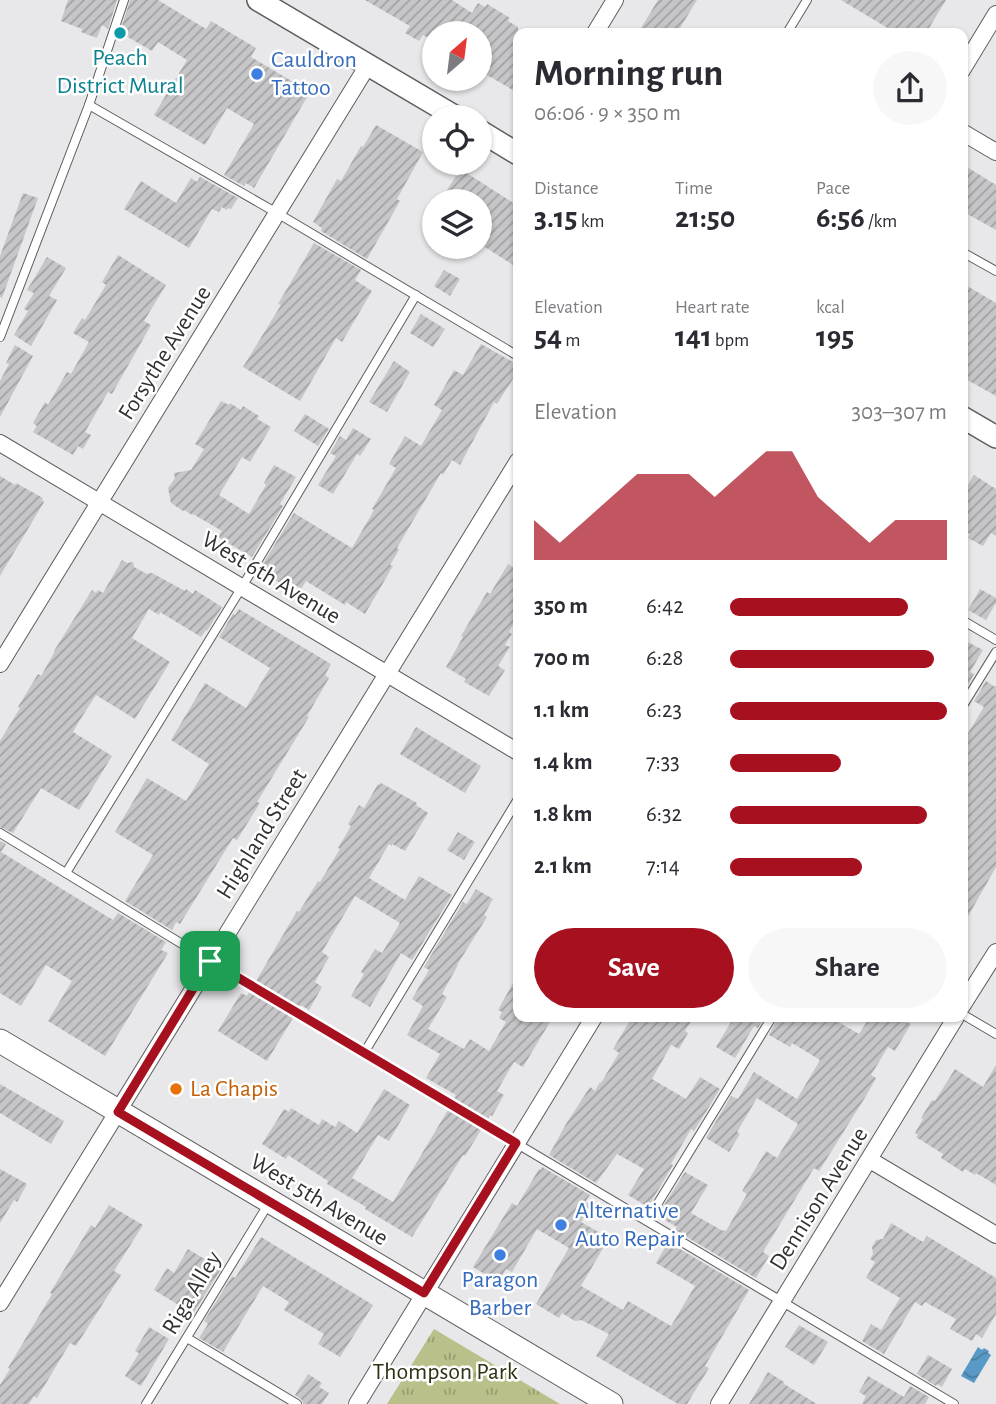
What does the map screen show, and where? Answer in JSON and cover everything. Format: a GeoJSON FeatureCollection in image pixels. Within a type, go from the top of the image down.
{"type":"FeatureCollection","features":[{"type":"Feature","properties":{"kind":"main road","name":"West 5th Avenue"},"geometry":{"type":"LineString","coordinates":[[0,1041],[611,1404]]}},
{"type":"Feature","properties":{"kind":"street"},"geometry":{"type":"LineString","coordinates":[[258,0],[436,105]]}},
{"type":"Feature","properties":{"kind":"street"},"geometry":{"type":"LineString","coordinates":[[597,28],[610,2]]}},
{"type":"Feature","properties":{"kind":"street"},"geometry":{"type":"LineString","coordinates":[[968,60],[996,14]]}},
{"type":"Feature","properties":{"kind":"street","name":"Forsythe Avenue"},"geometry":{"type":"LineString","coordinates":[[0,664],[368,65]]}},
{"type":"Feature","properties":{"kind":"street"},"geometry":{"type":"LineString","coordinates":[[968,136],[996,152]]}},
{"type":"Feature","properties":{"kind":"street"},"geometry":{"type":"LineString","coordinates":[[492,138],[513,151]]}},
{"type":"Feature","properties":{"kind":"street"},"geometry":{"type":"LineString","coordinates":[[968,420],[996,437]]}},
{"type":"Feature","properties":{"kind":"street","name":"West 6th Avenue"},"geometry":{"type":"LineString","coordinates":[[0,443],[513,749]]}},
{"type":"Feature","properties":{"kind":"street","name":"Highland Street"},"geometry":{"type":"LineString","coordinates":[[0,1303],[513,469]]}},
{"type":"Feature","properties":{"kind":"street"},"geometry":{"type":"LineString","coordinates":[[968,996],[996,952]]}},
{"type":"Feature","properties":{"kind":"street"},"geometry":{"type":"LineString","coordinates":[[357,1404],[591,1022]]}},
{"type":"Feature","properties":{"kind":"street","name":"Dennison Avenue"},"geometry":{"type":"LineString","coordinates":[[719,1404],[953,1022]]}},
{"type":"Feature","properties":{"kind":"street"},"geometry":{"type":"LineString","coordinates":[[870,1160],[996,1235]]}},
{"type":"Feature","properties":{"kind":"lane"},"geometry":{"type":"LineString","coordinates":[[0,337],[89,104],[124,0]]}},
{"type":"Feature","properties":{"kind":"lane"},"geometry":{"type":"LineString","coordinates":[[790,28],[807,0]]}},
{"type":"Feature","properties":{"kind":"lane"},"geometry":{"type":"LineString","coordinates":[[89,104],[513,353]]}},
{"type":"Feature","properties":{"kind":"lane"},"geometry":{"type":"LineString","coordinates":[[968,255],[996,271]]}},
{"type":"Feature","properties":{"kind":"lane"},"geometry":{"type":"LineString","coordinates":[[66,873],[242,587],[416,295]]}},
{"type":"Feature","properties":{"kind":"lane"},"geometry":{"type":"LineString","coordinates":[[968,624],[996,640]]}},
{"type":"Feature","properties":{"kind":"lane"},"geometry":{"type":"LineString","coordinates":[[968,697],[996,652]]}},
{"type":"Feature","properties":{"kind":"lane"},"geometry":{"type":"LineString","coordinates":[[364,1053],[513,807]]}},
{"type":"Feature","properties":{"kind":"lane"},"geometry":{"type":"LineString","coordinates":[[0,833],[954,1404]]}},
{"type":"Feature","properties":{"kind":"lane"},"geometry":{"type":"LineString","coordinates":[[968,1018],[996,1034]]}},
{"type":"Feature","properties":{"kind":"lane"},"geometry":{"type":"LineString","coordinates":[[647,1220],[769,1022]]}},
{"type":"Feature","properties":{"kind":"lane","name":"Riga Alley"},"geometry":{"type":"LineString","coordinates":[[146,1404],[271,1201]]}},
{"type":"Feature","properties":{"kind":"lane"},"geometry":{"type":"LineString","coordinates":[[187,1338],[297,1404]]}},
{"type":"Feature","properties":{"kind":"green space","name":"Thompson Park"},"geometry":{"type":"Polygon","coordinates":[[[434,1329],[560,1404],[387,1404],[434,1329]]]}},
{"type":"Feature","properties":{"kind":"water"},"geometry":{"type":"Polygon","coordinates":[[[978,1347],[989,1351],[991,1355],[974,1383],[961,1376],[978,1347]]]}},
{"type":"Feature","properties":{"kind":"building"},"geometry":{"type":"Polygon","coordinates":[[[68,0],[117,0],[108,29],[102,25],[97,38],[61,21],[68,0]]]}},
{"type":"Feature","properties":{"kind":"building"},"geometry":{"type":"Polygon","coordinates":[[[130,0],[158,0],[206,29],[211,21],[256,48],[251,57],[310,92],[254,188],[246,183],[244,186],[224,175],[254,124],[227,108],[205,145],[154,115],[187,60],[158,42],[152,51],[126,36],[124,39],[119,35],[130,0]]]}},
{"type":"Feature","properties":{"kind":"building"},"geometry":{"type":"Polygon","coordinates":[[[365,0],[452,0],[472,13],[478,3],[485,7],[487,4],[510,18],[508,21],[518,27],[513,28],[513,90],[492,78],[492,21],[422,21],[422,36],[419,41],[405,33],[410,26],[365,0]]]}},
{"type":"Feature","properties":{"kind":"building"},"geometry":{"type":"Polygon","coordinates":[[[658,0],[697,0],[680,28],[641,28],[658,0]]]}},
{"type":"Feature","properties":{"kind":"building"},"geometry":{"type":"Polygon","coordinates":[[[841,0],[946,0],[929,28],[888,28],[841,0]]]}},
{"type":"Feature","properties":{"kind":"building"},"geometry":{"type":"Polygon","coordinates":[[[376,125],[422,151],[397,199],[400,201],[367,259],[321,231],[322,228],[313,222],[337,179],[341,181],[361,146],[363,147],[376,125]]]}},
{"type":"Feature","properties":{"kind":"building"},"geometry":{"type":"Polygon","coordinates":[[[968,168],[996,185],[996,230],[968,214],[968,168]]]}},
{"type":"Feature","properties":{"kind":"building"},"geometry":{"type":"Polygon","coordinates":[[[470,175],[492,189],[448,189],[456,176],[470,175]]]}},
{"type":"Feature","properties":{"kind":"building"},"geometry":{"type":"Polygon","coordinates":[[[200,177],[238,198],[231,209],[222,207],[219,212],[212,209],[189,248],[124,209],[141,181],[176,203],[191,178],[197,182],[200,177]]]}},
{"type":"Feature","properties":{"kind":"building"},"geometry":{"type":"Polygon","coordinates":[[[492,189],[513,203],[513,265],[492,252],[492,189]]]}},
{"type":"Feature","properties":{"kind":"building"},"geometry":{"type":"Polygon","coordinates":[[[23,193],[38,198],[2,298],[0,256],[23,193]]]}},
{"type":"Feature","properties":{"kind":"building"},"geometry":{"type":"Polygon","coordinates":[[[314,243],[361,270],[355,280],[372,291],[342,342],[336,338],[300,401],[243,367],[281,305],[278,304],[314,243]]]}},
{"type":"Feature","properties":{"kind":"building"},"geometry":{"type":"Polygon","coordinates":[[[118,255],[166,285],[144,321],[151,325],[112,394],[108,392],[85,432],[91,435],[83,449],[78,446],[73,455],[33,432],[37,426],[33,423],[45,402],[48,405],[67,372],[71,374],[89,342],[73,333],[82,318],[85,320],[106,285],[102,282],[118,255]]]}},
{"type":"Feature","properties":{"kind":"building"},"geometry":{"type":"Polygon","coordinates":[[[47,257],[66,268],[49,296],[57,300],[31,346],[14,335],[28,311],[24,309],[34,293],[27,290],[47,257]]]}},
{"type":"Feature","properties":{"kind":"building"},"geometry":{"type":"Polygon","coordinates":[[[444,270],[460,279],[450,296],[434,286],[444,270]]]}},
{"type":"Feature","properties":{"kind":"building"},"geometry":{"type":"Polygon","coordinates":[[[968,287],[996,303],[996,396],[968,380],[968,287]]]}},
{"type":"Feature","properties":{"kind":"building"},"geometry":{"type":"Polygon","coordinates":[[[421,314],[445,329],[433,347],[410,333],[421,314]]]}},
{"type":"Feature","properties":{"kind":"building"},"geometry":{"type":"Polygon","coordinates":[[[481,344],[513,362],[513,379],[497,404],[494,402],[460,465],[452,460],[443,475],[441,473],[397,548],[399,550],[390,565],[393,566],[365,614],[306,581],[301,589],[291,582],[288,588],[270,577],[273,572],[263,564],[294,513],[352,548],[396,468],[389,464],[405,436],[421,446],[442,410],[434,405],[454,370],[463,375],[481,344]]]}},
{"type":"Feature","properties":{"kind":"building"},"geometry":{"type":"Polygon","coordinates":[[[15,345],[33,356],[0,417],[0,381],[15,345]]]}},
{"type":"Feature","properties":{"kind":"building"},"geometry":{"type":"Polygon","coordinates":[[[394,361],[410,372],[387,412],[369,402],[394,361]]]}},
{"type":"Feature","properties":{"kind":"building"},"geometry":{"type":"Polygon","coordinates":[[[221,401],[241,410],[243,406],[271,427],[250,462],[242,457],[219,495],[249,514],[274,465],[296,477],[280,504],[283,506],[252,557],[218,537],[222,531],[171,503],[168,488],[175,478],[174,473],[191,470],[204,449],[195,444],[221,401]]]}},
{"type":"Feature","properties":{"kind":"building"},"geometry":{"type":"Polygon","coordinates":[[[305,414],[329,429],[318,446],[294,431],[305,414]]]}},
{"type":"Feature","properties":{"kind":"building"},"geometry":{"type":"Polygon","coordinates":[[[353,428],[371,439],[360,456],[357,454],[333,494],[318,485],[336,456],[330,453],[340,436],[346,440],[353,428]]]}},
{"type":"Feature","properties":{"kind":"building"},"geometry":{"type":"Polygon","coordinates":[[[974,475],[996,489],[996,536],[991,533],[983,546],[968,538],[968,484],[974,475]]]}},
{"type":"Feature","properties":{"kind":"building"},"geometry":{"type":"Polygon","coordinates":[[[0,476],[43,498],[44,502],[0,576],[0,476]]]}},
{"type":"Feature","properties":{"kind":"building"},"geometry":{"type":"Polygon","coordinates":[[[122,560],[133,562],[134,567],[147,574],[152,573],[185,591],[186,589],[193,594],[195,590],[222,607],[201,637],[160,612],[159,615],[149,609],[132,638],[170,662],[135,719],[96,695],[78,723],[73,732],[112,756],[79,810],[41,788],[13,833],[0,827],[0,741],[38,674],[41,676],[92,590],[103,593],[122,560]]]}},
{"type":"Feature","properties":{"kind":"building"},"geometry":{"type":"Polygon","coordinates":[[[508,564],[513,567],[513,625],[509,632],[512,634],[505,645],[510,647],[498,666],[505,670],[489,696],[464,682],[466,679],[446,667],[487,592],[490,594],[508,564]]]}},
{"type":"Feature","properties":{"kind":"building"},"geometry":{"type":"Polygon","coordinates":[[[980,589],[996,598],[986,620],[968,610],[980,589]]]}},
{"type":"Feature","properties":{"kind":"building"},"geometry":{"type":"Polygon","coordinates":[[[239,609],[331,664],[325,675],[329,678],[237,840],[233,838],[180,924],[176,922],[172,930],[125,901],[153,855],[115,832],[147,778],[186,801],[209,764],[171,740],[205,683],[246,708],[270,668],[219,637],[239,609]]]}},
{"type":"Feature","properties":{"kind":"building"},"geometry":{"type":"Polygon","coordinates":[[[968,642],[983,650],[970,672],[974,674],[968,685],[968,642]]]}},
{"type":"Feature","properties":{"kind":"building"},"geometry":{"type":"Polygon","coordinates":[[[986,681],[995,687],[996,685],[996,867],[968,916],[968,733],[984,707],[974,701],[986,681]]]}},
{"type":"Feature","properties":{"kind":"building"},"geometry":{"type":"Polygon","coordinates":[[[416,727],[481,766],[465,793],[400,754],[416,727]]]}},
{"type":"Feature","properties":{"kind":"building"},"geometry":{"type":"Polygon","coordinates":[[[381,783],[417,803],[416,805],[428,813],[405,851],[389,844],[369,878],[405,900],[419,876],[452,895],[412,960],[401,953],[370,1007],[351,996],[375,949],[382,953],[400,923],[355,896],[322,952],[329,957],[315,982],[322,987],[309,1010],[301,1005],[300,1007],[256,981],[297,911],[299,912],[318,881],[320,882],[340,849],[338,848],[351,826],[348,824],[359,805],[364,808],[381,783]]]}},
{"type":"Feature","properties":{"kind":"building"},"geometry":{"type":"Polygon","coordinates":[[[458,832],[475,842],[464,860],[447,850],[458,832]]]}},
{"type":"Feature","properties":{"kind":"building"},"geometry":{"type":"Polygon","coordinates":[[[0,841],[6,844],[1,852],[113,920],[118,913],[166,942],[161,950],[168,953],[105,1056],[48,1021],[72,981],[46,965],[21,1006],[0,993],[0,841]]]}},
{"type":"Feature","properties":{"kind":"building"},"geometry":{"type":"Polygon","coordinates":[[[476,889],[493,899],[484,915],[487,917],[442,994],[447,997],[428,1029],[464,1049],[470,1039],[489,1051],[506,1022],[499,1018],[502,1012],[498,1010],[513,983],[513,1022],[550,1022],[523,1067],[514,1062],[497,1091],[504,1095],[488,1119],[454,1099],[456,1095],[426,1078],[440,1054],[407,1035],[423,1006],[412,999],[429,970],[424,967],[463,902],[467,904],[476,889]]]}},
{"type":"Feature","properties":{"kind":"building"},"geometry":{"type":"Polygon","coordinates":[[[249,992],[293,1018],[267,1061],[218,1031],[241,993],[247,996],[249,992]]]}},
{"type":"Feature","properties":{"kind":"building"},"geometry":{"type":"Polygon","coordinates":[[[629,1022],[691,1022],[679,1049],[671,1045],[652,1079],[686,1099],[700,1077],[720,1089],[694,1131],[691,1129],[648,1207],[628,1195],[644,1169],[617,1154],[596,1183],[549,1155],[590,1087],[595,1091],[601,1083],[619,1053],[613,1049],[629,1022]]]}},
{"type":"Feature","properties":{"kind":"building"},"geometry":{"type":"Polygon","coordinates":[[[731,1022],[761,1022],[758,1028],[754,1026],[735,1058],[716,1047],[731,1022]]]}},
{"type":"Feature","properties":{"kind":"building"},"geometry":{"type":"Polygon","coordinates":[[[776,1022],[839,1022],[859,1034],[867,1022],[911,1024],[895,1051],[888,1047],[871,1075],[876,1078],[866,1096],[819,1171],[814,1168],[763,1252],[769,1256],[756,1278],[675,1230],[677,1227],[663,1219],[665,1216],[659,1213],[685,1172],[708,1185],[691,1213],[726,1231],[747,1194],[742,1191],[766,1151],[777,1158],[798,1124],[757,1098],[737,1132],[740,1134],[729,1152],[706,1138],[731,1096],[738,1099],[754,1072],[797,1099],[820,1060],[792,1043],[790,1047],[769,1035],[776,1022]]]}},
{"type":"Feature","properties":{"kind":"building"},"geometry":{"type":"Polygon","coordinates":[[[996,1065],[996,1185],[976,1173],[975,1175],[965,1169],[963,1172],[941,1158],[943,1154],[916,1137],[918,1135],[915,1133],[932,1100],[935,1101],[955,1069],[983,1087],[996,1065]]]}},
{"type":"Feature","properties":{"kind":"building"},"geometry":{"type":"Polygon","coordinates":[[[0,1084],[64,1121],[51,1144],[0,1113],[0,1084]]]}},
{"type":"Feature","properties":{"kind":"building"},"geometry":{"type":"Polygon","coordinates":[[[384,1089],[410,1105],[389,1141],[378,1135],[352,1178],[393,1202],[448,1110],[481,1130],[412,1237],[327,1184],[328,1181],[288,1155],[286,1159],[262,1144],[284,1109],[289,1112],[291,1108],[319,1125],[322,1119],[335,1127],[339,1121],[357,1133],[384,1089]]]}},
{"type":"Feature","properties":{"kind":"building"},"geometry":{"type":"Polygon","coordinates":[[[542,1167],[590,1195],[585,1202],[591,1205],[581,1222],[609,1238],[581,1286],[623,1310],[628,1301],[671,1326],[695,1286],[656,1263],[668,1242],[749,1290],[705,1366],[709,1368],[687,1404],[678,1404],[596,1356],[609,1334],[562,1313],[559,1318],[536,1304],[569,1248],[537,1229],[512,1272],[506,1269],[498,1282],[473,1267],[512,1203],[517,1206],[542,1167]]]}},
{"type":"Feature","properties":{"kind":"building"},"geometry":{"type":"Polygon","coordinates":[[[0,1169],[27,1184],[0,1223],[0,1169]]]}},
{"type":"Feature","properties":{"kind":"building"},"geometry":{"type":"Polygon","coordinates":[[[109,1205],[143,1225],[114,1271],[121,1275],[76,1346],[70,1343],[37,1398],[34,1396],[29,1404],[0,1404],[0,1385],[10,1369],[8,1368],[91,1225],[95,1228],[109,1205]]]}},
{"type":"Feature","properties":{"kind":"building"},"geometry":{"type":"Polygon","coordinates":[[[891,1223],[923,1242],[927,1236],[996,1278],[996,1314],[982,1338],[976,1334],[972,1341],[950,1329],[956,1319],[925,1302],[922,1306],[915,1302],[884,1354],[862,1341],[871,1324],[881,1330],[900,1298],[866,1278],[875,1262],[870,1259],[873,1254],[872,1247],[876,1240],[883,1239],[891,1223]]]}},
{"type":"Feature","properties":{"kind":"building"},"geometry":{"type":"Polygon","coordinates":[[[261,1237],[373,1305],[340,1357],[318,1344],[324,1334],[284,1310],[289,1302],[263,1286],[223,1352],[199,1338],[208,1324],[204,1321],[261,1237]]]}},
{"type":"Feature","properties":{"kind":"building"},"geometry":{"type":"Polygon","coordinates":[[[188,1249],[221,1269],[193,1314],[154,1290],[167,1268],[174,1273],[188,1249]]]}},
{"type":"Feature","properties":{"kind":"building"},"geometry":{"type":"Polygon","coordinates":[[[799,1325],[828,1342],[814,1365],[785,1347],[799,1325]]]}},
{"type":"Feature","properties":{"kind":"building"},"geometry":{"type":"Polygon","coordinates":[[[149,1327],[169,1339],[141,1386],[125,1376],[139,1353],[135,1351],[149,1327]]]}},
{"type":"Feature","properties":{"kind":"building"},"geometry":{"type":"Polygon","coordinates":[[[928,1355],[952,1369],[942,1387],[917,1374],[928,1355]]]}},
{"type":"Feature","properties":{"kind":"building"},"geometry":{"type":"Polygon","coordinates":[[[768,1372],[784,1384],[817,1404],[749,1404],[768,1372]]]}},
{"type":"Feature","properties":{"kind":"building"},"geometry":{"type":"Polygon","coordinates":[[[308,1374],[322,1383],[319,1387],[329,1393],[322,1404],[303,1404],[295,1395],[308,1374]]]}},
{"type":"Feature","properties":{"kind":"building"},"geometry":{"type":"Polygon","coordinates":[[[868,1376],[904,1397],[910,1386],[929,1397],[925,1404],[862,1404],[866,1396],[859,1392],[868,1376]]]}},
{"type":"Feature","properties":{"kind":"place","name":"Peach District Mural"},"geometry":{"type":"Point","coordinates":[120,33]}},
{"type":"Feature","properties":{"kind":"place","name":"Cauldron Tattoo"},"geometry":{"type":"Point","coordinates":[257,74]}},
{"type":"Feature","properties":{"kind":"place","name":"La Chapis"},"geometry":{"type":"Point","coordinates":[176,1089]}},
{"type":"Feature","properties":{"kind":"place","name":"Alternative Auto Repair"},"geometry":{"type":"Point","coordinates":[561,1225]}},
{"type":"Feature","properties":{"kind":"place","name":"Paragon Barber"},"geometry":{"type":"Point","coordinates":[500,1255]}},
{"type":"Feature","properties":{"kind":"route"},"geometry":{"type":"LineString","coordinates":[[210,961],[516,1143],[424,1293],[118,1112],[210,961]]}}]}
